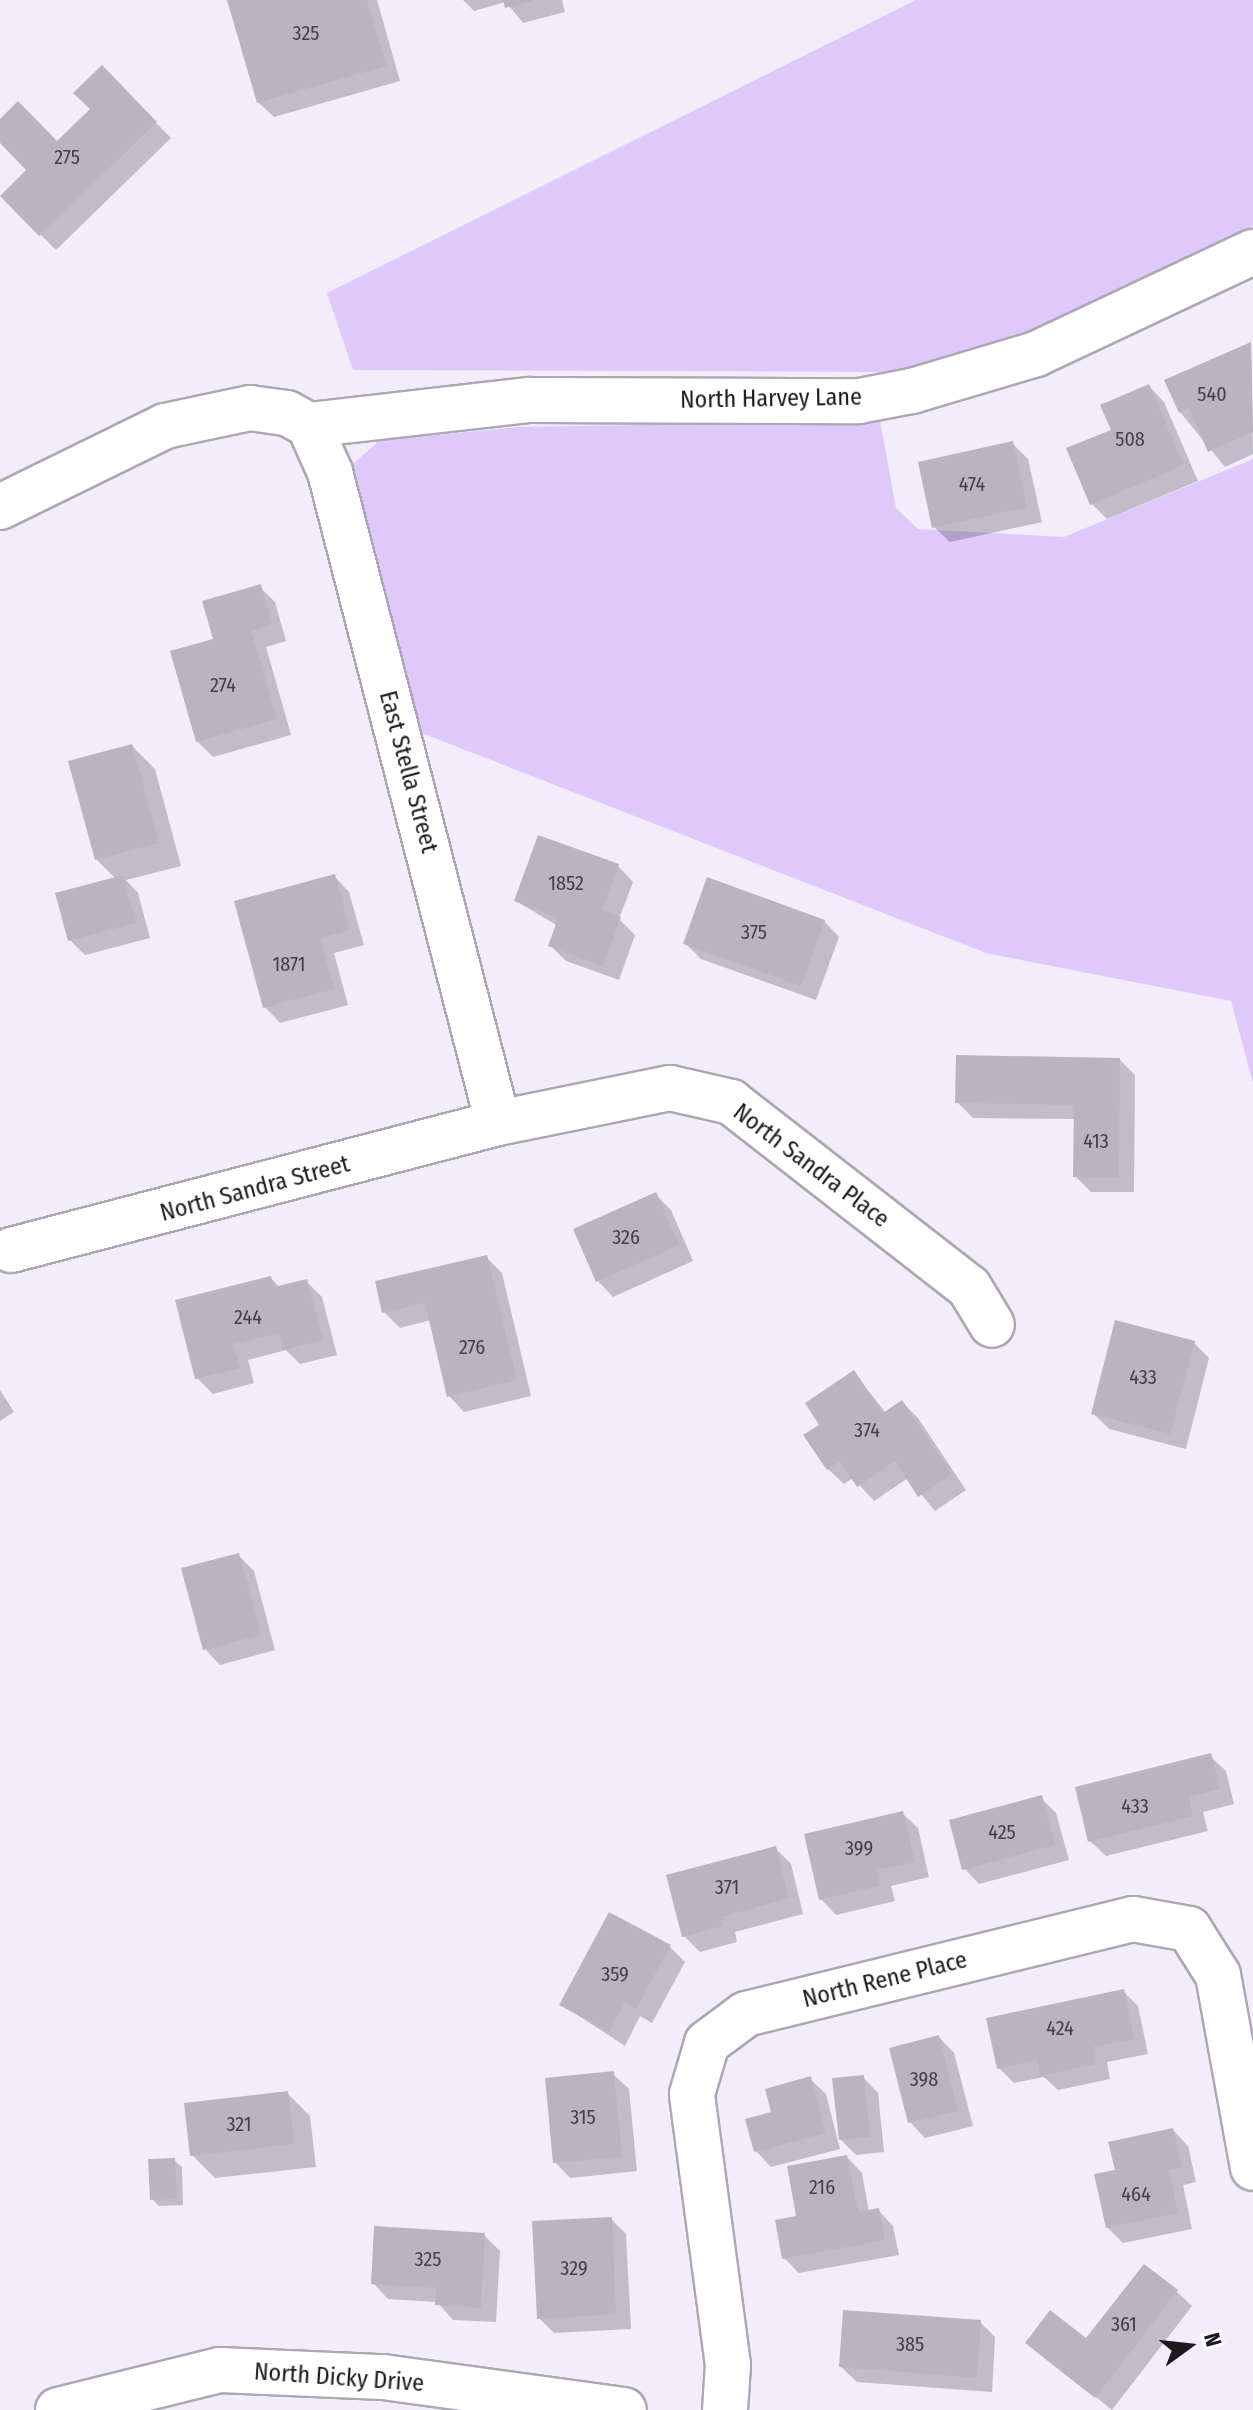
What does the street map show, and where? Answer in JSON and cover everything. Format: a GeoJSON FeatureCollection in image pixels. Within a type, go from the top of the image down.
{"type":"FeatureCollection","features":[{"type":"Feature","properties":{"kind":"street","name":"North Harvey Lane"},"geometry":{"type":"LineString","coordinates":[[309,425],[530,400],[859,401],[912,391],[1036,354],[1253,252]]}},
{"type":"Feature","properties":{"kind":"street"},"geometry":{"type":"LineString","coordinates":[[0,507],[165,426],[250,408],[287,413],[309,425]]}},
{"type":"Feature","properties":{"kind":"street","name":"East Stella Street"},"geometry":{"type":"LineString","coordinates":[[309,425],[330,472],[498,1123]]}},
{"type":"Feature","properties":{"kind":"street","name":"North Sandra Place"},"geometry":{"type":"LineString","coordinates":[[498,1123],[670,1088],[731,1102],[969,1287],[992,1325]]}},
{"type":"Feature","properties":{"kind":"street","name":"North Sandra Street"},"geometry":{"type":"LineString","coordinates":[[11,1250],[498,1123]]}},
{"type":"Feature","properties":{"kind":"street","name":"North Rene Place"},"geometry":{"type":"LineString","coordinates":[[725,2410],[728,2365],[692,2094],[707,2043],[746,2014],[1133,1919],[1189,1929],[1218,1975],[1253,2168]]}},
{"type":"Feature","properties":{"kind":"street","name":"North Dicky Drive"},"geometry":{"type":"LineString","coordinates":[[58,2410],[220,2370],[383,2377],[624,2410]]}},
{"type":"Feature","properties":{"kind":"shaded area"},"geometry":{"type":"Polygon","coordinates":[[[916,0],[1253,0],[1253,226],[981,356],[882,372],[353,370],[327,293],[916,0]]]}},
{"type":"Feature","properties":{"kind":"shaded area"},"geometry":{"type":"Polygon","coordinates":[[[880,421],[896,508],[918,529],[1064,537],[1253,459],[1253,1083],[1231,1001],[986,953],[414,730],[346,470],[379,441],[518,427],[880,421]]]}},
{"type":"Feature","properties":{"kind":"building"},"geometry":{"type":"Polygon","coordinates":[[[227,0],[367,0],[386,66],[257,103],[227,0]]]}},
{"type":"Feature","properties":{"kind":"building"},"geometry":{"type":"Polygon","coordinates":[[[503,0],[533,0],[533,1],[505,8],[503,0]]]}},
{"type":"Feature","properties":{"kind":"building"},"geometry":{"type":"Polygon","coordinates":[[[102,65],[157,122],[39,236],[0,196],[26,170],[0,143],[0,119],[18,101],[57,141],[90,109],[73,93],[102,65]]]}},
{"type":"Feature","properties":{"kind":"building"},"geometry":{"type":"Polygon","coordinates":[[[1251,342],[1253,432],[1208,452],[1189,408],[1179,413],[1164,380],[1251,342]]]}},
{"type":"Feature","properties":{"kind":"building"},"geometry":{"type":"Polygon","coordinates":[[[1149,384],[1184,465],[1090,505],[1066,448],[1111,430],[1100,405],[1149,384]]]}},
{"type":"Feature","properties":{"kind":"building"},"geometry":{"type":"Polygon","coordinates":[[[1013,441],[1027,507],[932,528],[918,462],[1013,441]]]}},
{"type":"Feature","properties":{"kind":"building"},"geometry":{"type":"Polygon","coordinates":[[[261,584],[272,625],[251,631],[277,719],[196,742],[170,651],[213,639],[202,601],[261,584]]]}},
{"type":"Feature","properties":{"kind":"building"},"geometry":{"type":"Polygon","coordinates":[[[132,744],[159,843],[95,860],[68,761],[132,744]]]}},
{"type":"Feature","properties":{"kind":"building"},"geometry":{"type":"Polygon","coordinates":[[[538,835],[619,864],[602,910],[621,917],[603,966],[548,946],[558,918],[514,901],[538,835]]]}},
{"type":"Feature","properties":{"kind":"building"},"geometry":{"type":"Polygon","coordinates":[[[335,874],[350,930],[320,938],[334,989],[263,1008],[234,901],[335,874]]]}},
{"type":"Feature","properties":{"kind":"building"},"geometry":{"type":"Polygon","coordinates":[[[123,875],[136,923],[68,941],[55,893],[123,875]]]}},
{"type":"Feature","properties":{"kind":"building"},"geometry":{"type":"Polygon","coordinates":[[[707,877],[825,920],[801,986],[683,944],[707,877]]]}},
{"type":"Feature","properties":{"kind":"building"},"geometry":{"type":"Polygon","coordinates":[[[956,1055],[1120,1058],[1119,1178],[1073,1177],[1074,1105],[955,1103],[956,1055]]]}},
{"type":"Feature","properties":{"kind":"building"},"geometry":{"type":"Polygon","coordinates":[[[656,1192],[679,1245],[596,1282],[573,1229],[656,1192]]]}},
{"type":"Feature","properties":{"kind":"building"},"geometry":{"type":"Polygon","coordinates":[[[487,1255],[517,1380],[447,1397],[425,1303],[382,1313],[375,1281],[487,1255]]]}},
{"type":"Feature","properties":{"kind":"building"},"geometry":{"type":"Polygon","coordinates":[[[271,1276],[274,1287],[307,1279],[323,1340],[283,1350],[279,1333],[233,1344],[240,1368],[195,1379],[175,1300],[271,1276]]]}},
{"type":"Feature","properties":{"kind":"building"},"geometry":{"type":"Polygon","coordinates":[[[1115,1320],[1195,1341],[1170,1434],[1091,1414],[1115,1320]]]}},
{"type":"Feature","properties":{"kind":"building"},"geometry":{"type":"Polygon","coordinates":[[[854,1370],[883,1413],[902,1400],[952,1474],[918,1497],[895,1461],[857,1487],[840,1461],[827,1470],[803,1435],[819,1425],[805,1403],[854,1370]]]}},
{"type":"Feature","properties":{"kind":"building"},"geometry":{"type":"Polygon","coordinates":[[[239,1553],[261,1635],[203,1650],[181,1568],[239,1553]]]}},
{"type":"Feature","properties":{"kind":"building"},"geometry":{"type":"Polygon","coordinates":[[[1211,1753],[1220,1789],[1189,1797],[1193,1816],[1088,1842],[1075,1787],[1211,1753]]]}},
{"type":"Feature","properties":{"kind":"building"},"geometry":{"type":"Polygon","coordinates":[[[1042,1795],[1055,1845],[962,1870],[949,1820],[1042,1795]]]}},
{"type":"Feature","properties":{"kind":"building"},"geometry":{"type":"Polygon","coordinates":[[[903,1811],[915,1862],[877,1870],[880,1886],[819,1900],[804,1834],[903,1811]]]}},
{"type":"Feature","properties":{"kind":"building"},"geometry":{"type":"Polygon","coordinates":[[[776,1846],[789,1898],[721,1917],[723,1926],[682,1937],[666,1875],[776,1846]]]}},
{"type":"Feature","properties":{"kind":"building"},"geometry":{"type":"Polygon","coordinates":[[[609,1912],[671,1945],[636,2009],[625,2002],[609,2032],[559,2005],[609,1912]]]}},
{"type":"Feature","properties":{"kind":"building"},"geometry":{"type":"Polygon","coordinates":[[[1124,1989],[1134,2039],[1093,2047],[1096,2064],[1040,2076],[1037,2060],[997,2069],[986,2018],[1124,1989]]]}},
{"type":"Feature","properties":{"kind":"building"},"geometry":{"type":"Polygon","coordinates":[[[939,2035],[958,2111],[908,2123],[889,2048],[939,2035]]]}},
{"type":"Feature","properties":{"kind":"building"},"geometry":{"type":"Polygon","coordinates":[[[614,2071],[622,2157],[553,2163],[545,2078],[614,2071]]]}},
{"type":"Feature","properties":{"kind":"building"},"geometry":{"type":"Polygon","coordinates":[[[864,2075],[870,2137],[839,2140],[832,2078],[864,2075]]]}},
{"type":"Feature","properties":{"kind":"building"},"geometry":{"type":"Polygon","coordinates":[[[811,2076],[826,2133],[754,2152],[745,2119],[771,2112],[765,2089],[811,2076]]]}},
{"type":"Feature","properties":{"kind":"building"},"geometry":{"type":"Polygon","coordinates":[[[288,2091],[294,2144],[190,2156],[184,2103],[288,2091]]]}},
{"type":"Feature","properties":{"kind":"building"},"geometry":{"type":"Polygon","coordinates":[[[1173,2128],[1182,2167],[1169,2170],[1178,2213],[1106,2228],[1094,2174],[1115,2170],[1108,2142],[1173,2128]]]}},
{"type":"Feature","properties":{"kind":"building"},"geometry":{"type":"Polygon","coordinates":[[[847,2155],[858,2212],[879,2208],[885,2240],[782,2259],[775,2220],[796,2216],[787,2166],[847,2155]]]}},
{"type":"Feature","properties":{"kind":"building"},"geometry":{"type":"Polygon","coordinates":[[[175,2158],[177,2199],[150,2200],[148,2159],[175,2158]]]}},
{"type":"Feature","properties":{"kind":"building"},"geometry":{"type":"Polygon","coordinates":[[[612,2217],[616,2314],[537,2319],[532,2221],[612,2217]]]}},
{"type":"Feature","properties":{"kind":"building"},"geometry":{"type":"Polygon","coordinates":[[[374,2226],[485,2233],[481,2308],[435,2305],[436,2288],[371,2284],[374,2226]]]}},
{"type":"Feature","properties":{"kind":"building"},"geometry":{"type":"Polygon","coordinates":[[[1144,2264],[1178,2290],[1095,2398],[1025,2343],[1050,2310],[1086,2338],[1144,2264]]]}},
{"type":"Feature","properties":{"kind":"building"},"geometry":{"type":"Polygon","coordinates":[[[843,2310],[981,2320],[977,2378],[839,2367],[843,2310]]]}}]}
